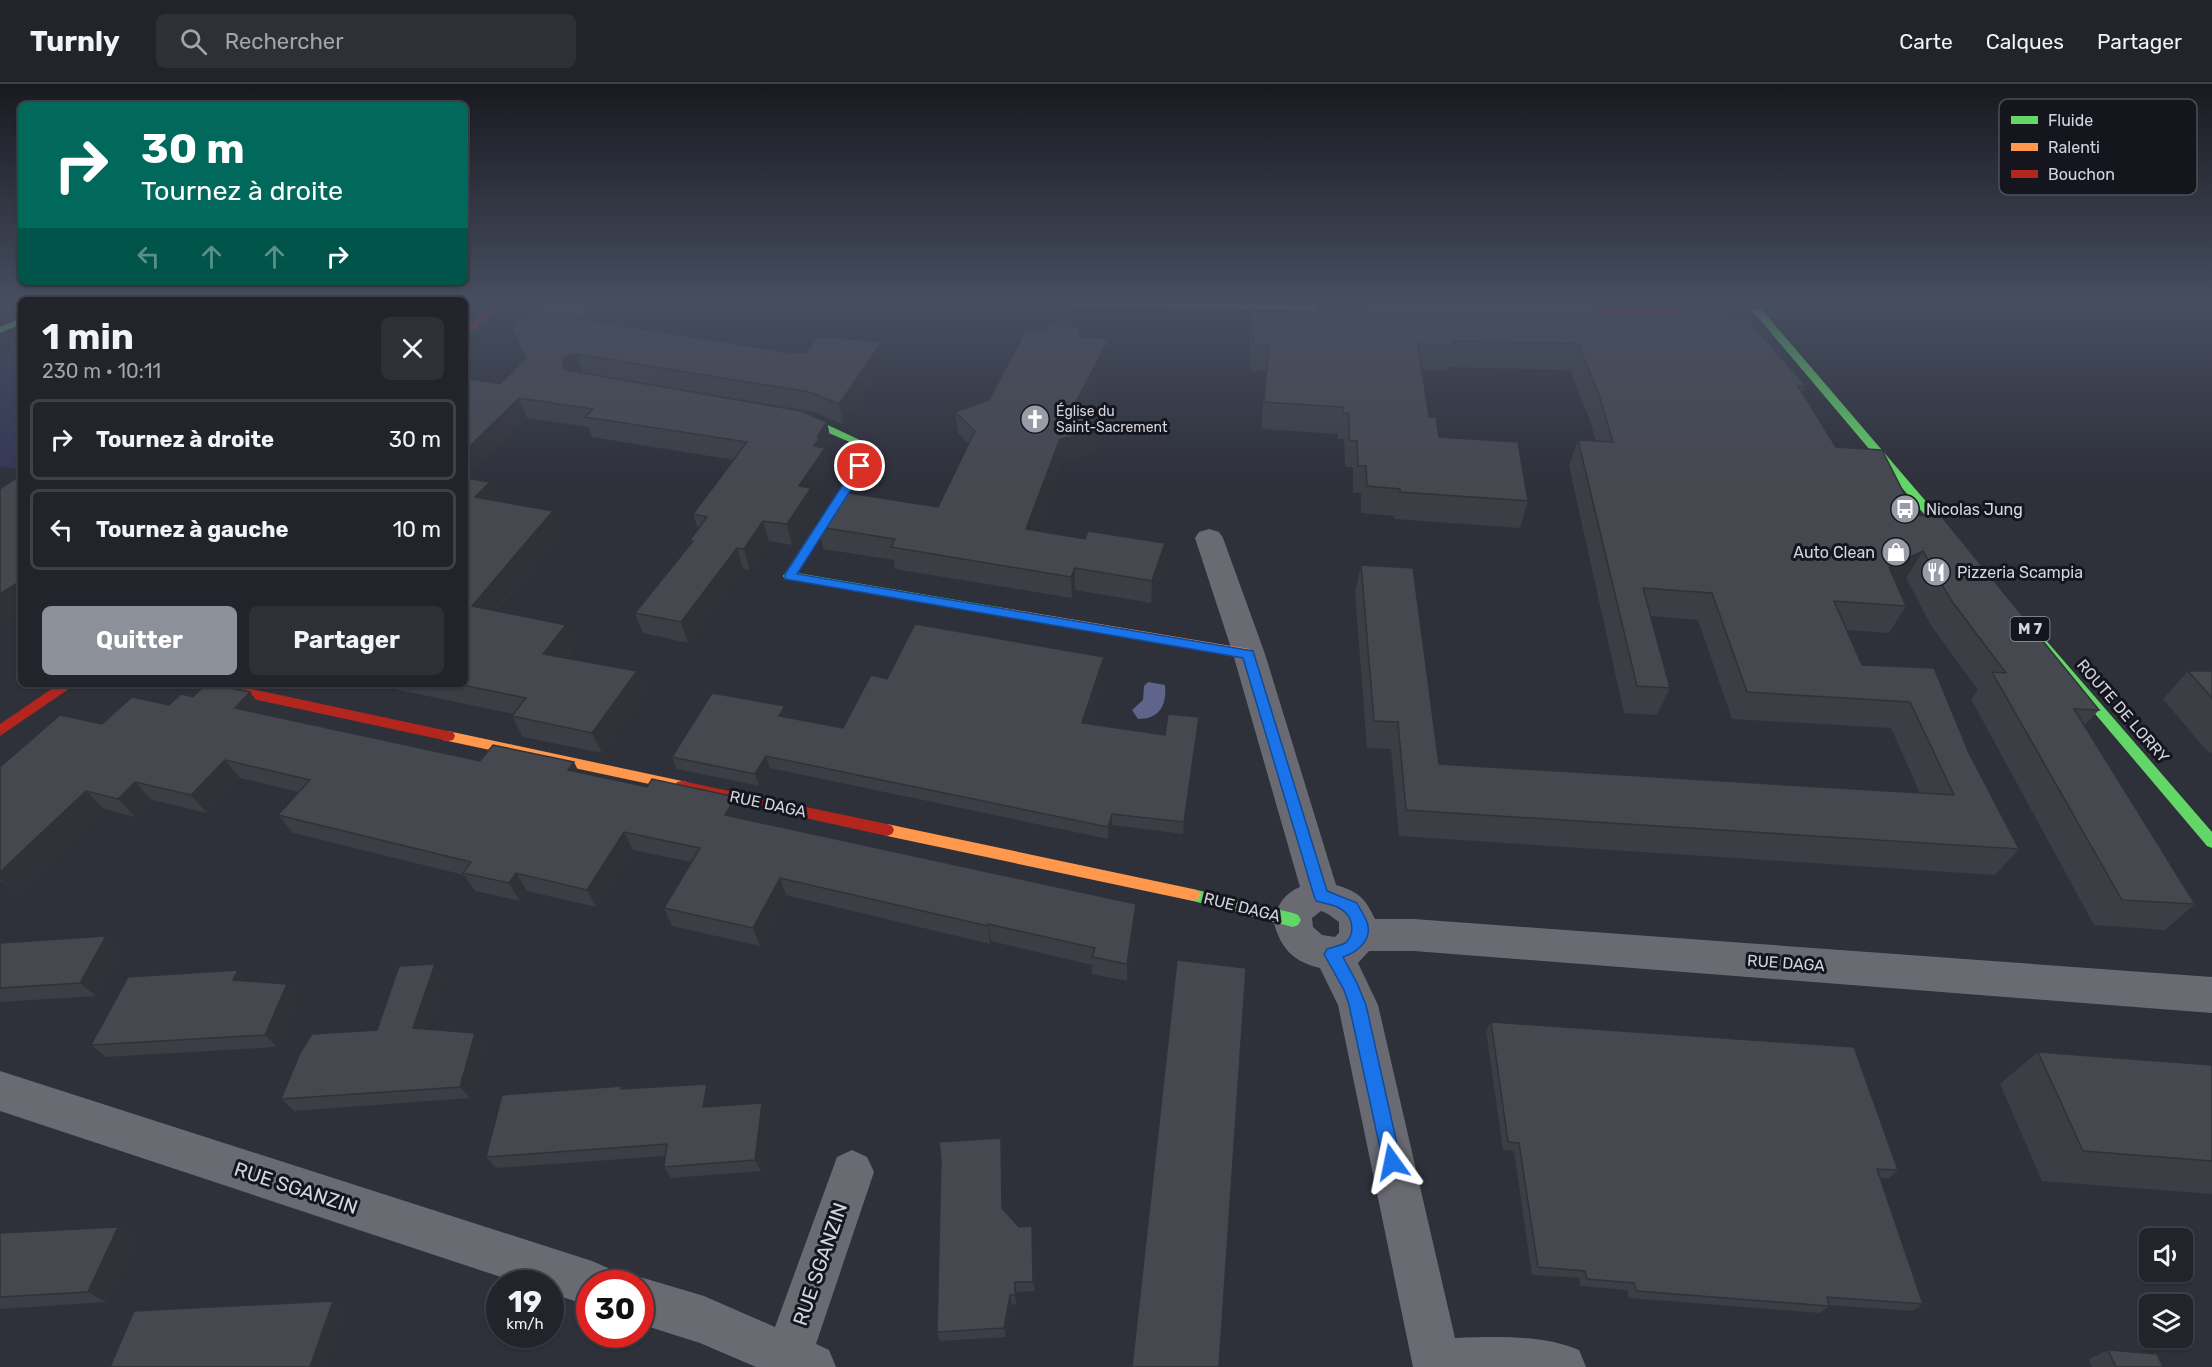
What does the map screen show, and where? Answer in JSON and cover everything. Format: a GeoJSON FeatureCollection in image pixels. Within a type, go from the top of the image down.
{"type":"FeatureCollection","features":[{"type":"Feature","properties":{"kind":"street"},"geometry":{"type":"LineString","coordinates":[[1801,362],[1968,558]]}},
{"type":"Feature","properties":{"kind":"street"},"geometry":{"type":"LineString","coordinates":[[770,415],[813,422],[872,448],[789,576],[1249,654]]}},
{"type":"Feature","properties":{"kind":"street"},"geometry":{"type":"LineString","coordinates":[[1209,538],[1249,654],[1321,896]]}},
{"type":"Feature","properties":{"kind":"street","name":"ROUTE DE LORRY"},"geometry":{"type":"LineString","coordinates":[[2028,627],[2212,842]]}},
{"type":"Feature","properties":{"kind":"street"},"geometry":{"type":"LineString","coordinates":[[0,731],[65,687]]}},
{"type":"Feature","properties":{"kind":"street","name":"RUE DAGA"},"geometry":{"type":"LineString","coordinates":[[220,687],[1210,899],[1293,920]]}},
{"type":"Feature","properties":{"kind":"street"},"geometry":{"type":"LineString","coordinates":[[1321,896],[1332,898],[1352,908],[1360,926],[1346,944],[1322,953],[1304,944],[1293,928],[1293,920],[1299,906],[1321,896]]}},
{"type":"Feature","properties":{"kind":"street","name":"RUE DAGA"},"geometry":{"type":"LineString","coordinates":[[1346,944],[1414,935],[2212,995]]}},
{"type":"Feature","properties":{"kind":"street"},"geometry":{"type":"LineString","coordinates":[[1346,944],[1352,988],[1358,1005],[1436,1365],[1501,1361],[1562,1367]]}},
{"type":"Feature","properties":{"kind":"street","name":"RUE SGANZIN"},"geometry":{"type":"LineString","coordinates":[[0,1092],[576,1279]]}},
{"type":"Feature","properties":{"kind":"street","name":"RUE SGANZIN"},"geometry":{"type":"LineString","coordinates":[[654,1304],[704,1320],[800,1362],[852,1172]]}},
{"type":"Feature","properties":{"kind":"shaded area"},"geometry":{"type":"Polygon","coordinates":[[[0,362],[18,362],[18,469],[0,467],[0,362]]]}},
{"type":"Feature","properties":{"kind":"shaded area"},"geometry":{"type":"Polygon","coordinates":[[[1148,682],[1165,685],[1165,699],[1156,714],[1138,719],[1132,710],[1143,700],[1144,686],[1148,682]]]}},
{"type":"Feature","properties":{"kind":"building"},"geometry":{"type":"Polygon","coordinates":[[[522,362],[563,362],[566,370],[801,411],[827,422],[814,446],[825,448],[799,486],[811,488],[787,524],[763,521],[744,549],[737,548],[681,622],[635,613],[693,541],[690,540],[707,517],[693,514],[747,442],[585,417],[593,409],[519,398],[468,448],[468,379],[500,384],[522,362]]]}},
{"type":"Feature","properties":{"kind":"building"},"geometry":{"type":"Polygon","coordinates":[[[624,362],[868,362],[839,404],[809,392],[624,362]]]}},
{"type":"Feature","properties":{"kind":"building"},"geometry":{"type":"Polygon","coordinates":[[[1009,362],[1097,362],[1072,409],[1098,432],[1060,439],[1026,529],[1085,539],[1088,531],[1165,543],[1152,581],[1075,568],[1071,577],[891,547],[895,539],[819,527],[842,492],[938,507],[975,431],[955,412],[989,400],[1009,362]]]}},
{"type":"Feature","properties":{"kind":"building"},"geometry":{"type":"Polygon","coordinates":[[[1268,362],[1421,362],[1429,417],[1436,417],[1439,437],[1518,442],[1528,501],[1400,492],[1400,489],[1367,486],[1366,466],[1358,466],[1357,441],[1349,440],[1349,413],[1343,413],[1343,407],[1264,402],[1268,362]]]}},
{"type":"Feature","properties":{"kind":"building"},"geometry":{"type":"Polygon","coordinates":[[[1585,362],[1785,362],[1806,386],[1798,386],[1836,447],[1882,450],[1915,515],[1942,517],[2099,710],[2074,709],[2195,904],[2122,900],[1992,672],[2006,673],[1951,600],[1923,551],[1889,567],[1906,606],[1834,601],[1862,665],[1934,668],[1969,753],[2019,849],[1406,810],[1398,722],[1374,721],[1361,565],[1413,568],[1439,764],[1954,795],[1910,702],[1747,692],[1712,593],[1643,588],[1670,688],[1637,686],[1578,440],[1613,442],[1599,395],[1585,362]]]}},
{"type":"Feature","properties":{"kind":"building"},"geometry":{"type":"Polygon","coordinates":[[[18,477],[18,583],[0,594],[0,489],[18,477]]]}},
{"type":"Feature","properties":{"kind":"building"},"geometry":{"type":"Polygon","coordinates":[[[468,478],[490,482],[475,497],[553,511],[472,606],[566,625],[543,654],[637,671],[592,733],[512,716],[526,698],[468,686],[468,478]]]}},
{"type":"Feature","properties":{"kind":"building"},"geometry":{"type":"Polygon","coordinates":[[[915,624],[1104,657],[1082,723],[1165,735],[1168,714],[1199,717],[1184,822],[1112,814],[1108,827],[766,756],[755,774],[672,757],[712,693],[785,706],[779,716],[843,728],[871,675],[887,679],[915,624]]]}},
{"type":"Feature","properties":{"kind":"building"},"geometry":{"type":"Polygon","coordinates":[[[2188,671],[2212,671],[2212,698],[2188,671]]]}},
{"type":"Feature","properties":{"kind":"building"},"geometry":{"type":"Polygon","coordinates":[[[203,687],[226,687],[250,692],[235,708],[480,761],[493,745],[574,762],[568,770],[647,787],[652,779],[736,797],[725,815],[1136,904],[1127,964],[1092,957],[1095,948],[780,878],[753,928],[664,908],[700,848],[624,832],[587,890],[516,873],[509,883],[463,873],[471,862],[278,815],[310,780],[225,760],[191,795],[135,782],[118,799],[86,791],[0,872],[0,767],[60,715],[102,724],[132,697],[169,705],[181,694],[193,697],[203,687]]]}},
{"type":"Feature","properties":{"kind":"building"},"geometry":{"type":"Polygon","coordinates":[[[106,936],[80,983],[0,988],[0,943],[106,936]]]}},
{"type":"Feature","properties":{"kind":"building"},"geometry":{"type":"Polygon","coordinates":[[[1177,960],[1246,968],[1219,1367],[1132,1367],[1177,960]]]}},
{"type":"Feature","properties":{"kind":"building"},"geometry":{"type":"Polygon","coordinates":[[[435,964],[413,1028],[475,1033],[460,1087],[281,1099],[300,1053],[312,1034],[377,1030],[399,966],[435,964]]]}},
{"type":"Feature","properties":{"kind":"building"},"geometry":{"type":"Polygon","coordinates":[[[238,970],[233,980],[287,984],[265,1035],[91,1045],[128,977],[238,970]]]}},
{"type":"Feature","properties":{"kind":"building"},"geometry":{"type":"Polygon","coordinates":[[[1491,1022],[1854,1047],[1898,1170],[1877,1169],[1923,1304],[1827,1297],[1829,1306],[1636,1291],[1634,1283],[1587,1279],[1585,1271],[1538,1267],[1519,1143],[1508,1142],[1491,1022]]]}},
{"type":"Feature","properties":{"kind":"building"},"geometry":{"type":"Polygon","coordinates":[[[2038,1052],[2212,1065],[2212,1161],[2083,1151],[2038,1052]]]}},
{"type":"Feature","properties":{"kind":"building"},"geometry":{"type":"Polygon","coordinates":[[[707,1084],[703,1107],[762,1103],[755,1160],[664,1167],[667,1144],[486,1157],[502,1095],[622,1086],[621,1089],[707,1084]]]}},
{"type":"Feature","properties":{"kind":"building"},"geometry":{"type":"Polygon","coordinates":[[[1001,1138],[1002,1208],[1019,1227],[1032,1226],[1033,1282],[1015,1282],[1015,1295],[1010,1295],[1004,1328],[937,1332],[941,1160],[939,1142],[1001,1138]]]}},
{"type":"Feature","properties":{"kind":"building"},"geometry":{"type":"Polygon","coordinates":[[[118,1227],[88,1292],[0,1297],[0,1233],[118,1227]]]}},
{"type":"Feature","properties":{"kind":"building"},"geometry":{"type":"Polygon","coordinates":[[[333,1301],[310,1367],[110,1367],[134,1311],[333,1301]]]}},
{"type":"Feature","properties":{"kind":"building"},"geometry":{"type":"Polygon","coordinates":[[[2108,1350],[2157,1354],[2163,1367],[2116,1367],[2108,1350]]]}},
{"type":"Feature","properties":{"kind":"traffic: fast"},"geometry":{"type":"LineString","coordinates":[[1801,362],[1961,550]]}},
{"type":"Feature","properties":{"kind":"traffic: fast"},"geometry":{"type":"LineString","coordinates":[[784,417],[813,422],[872,448],[789,576],[1004,612]]}},
{"type":"Feature","properties":{"kind":"traffic: fast"},"geometry":{"type":"LineString","coordinates":[[2040,641],[2212,842]]}},
{"type":"Feature","properties":{"kind":"traffic: fast"},"geometry":{"type":"LineString","coordinates":[[1193,895],[1293,920]]}},
{"type":"Feature","properties":{"kind":"traffic: slow"},"geometry":{"type":"LineString","coordinates":[[1004,612],[1249,654]]}},
{"type":"Feature","properties":{"kind":"traffic: slow"},"geometry":{"type":"LineString","coordinates":[[448,736],[682,786]]}},
{"type":"Feature","properties":{"kind":"traffic: slow"},"geometry":{"type":"LineString","coordinates":[[887,830],[1193,895]]}},
{"type":"Feature","properties":{"kind":"traffic: jam"},"geometry":{"type":"LineString","coordinates":[[0,731],[65,687]]}},
{"type":"Feature","properties":{"kind":"traffic: jam"},"geometry":{"type":"LineString","coordinates":[[220,687],[448,736]]}},
{"type":"Feature","properties":{"kind":"traffic: jam"},"geometry":{"type":"LineString","coordinates":[[682,786],[887,830]]}},
{"type":"Feature","properties":{"kind":"place","name":"Église du Saint-Sacrement"},"geometry":{"type":"Point","coordinates":[1035,419]}},
{"type":"Feature","properties":{"kind":"place","name":"Nicolas Jung"},"geometry":{"type":"Point","coordinates":[1905,509]}},
{"type":"Feature","properties":{"kind":"place","name":"Auto Clean"},"geometry":{"type":"Point","coordinates":[1896,552]}},
{"type":"Feature","properties":{"kind":"place","name":"Pizzeria Scampia"},"geometry":{"type":"Point","coordinates":[1936,572]}},
{"type":"Feature","properties":{"kind":"route"},"geometry":{"type":"LineString","coordinates":[[860,466],[789,576],[1249,654],[1321,896],[1332,898],[1352,908],[1360,926],[1356,942],[1350,948],[1332,954],[1352,988],[1358,1005],[1392,1162]]}}]}
